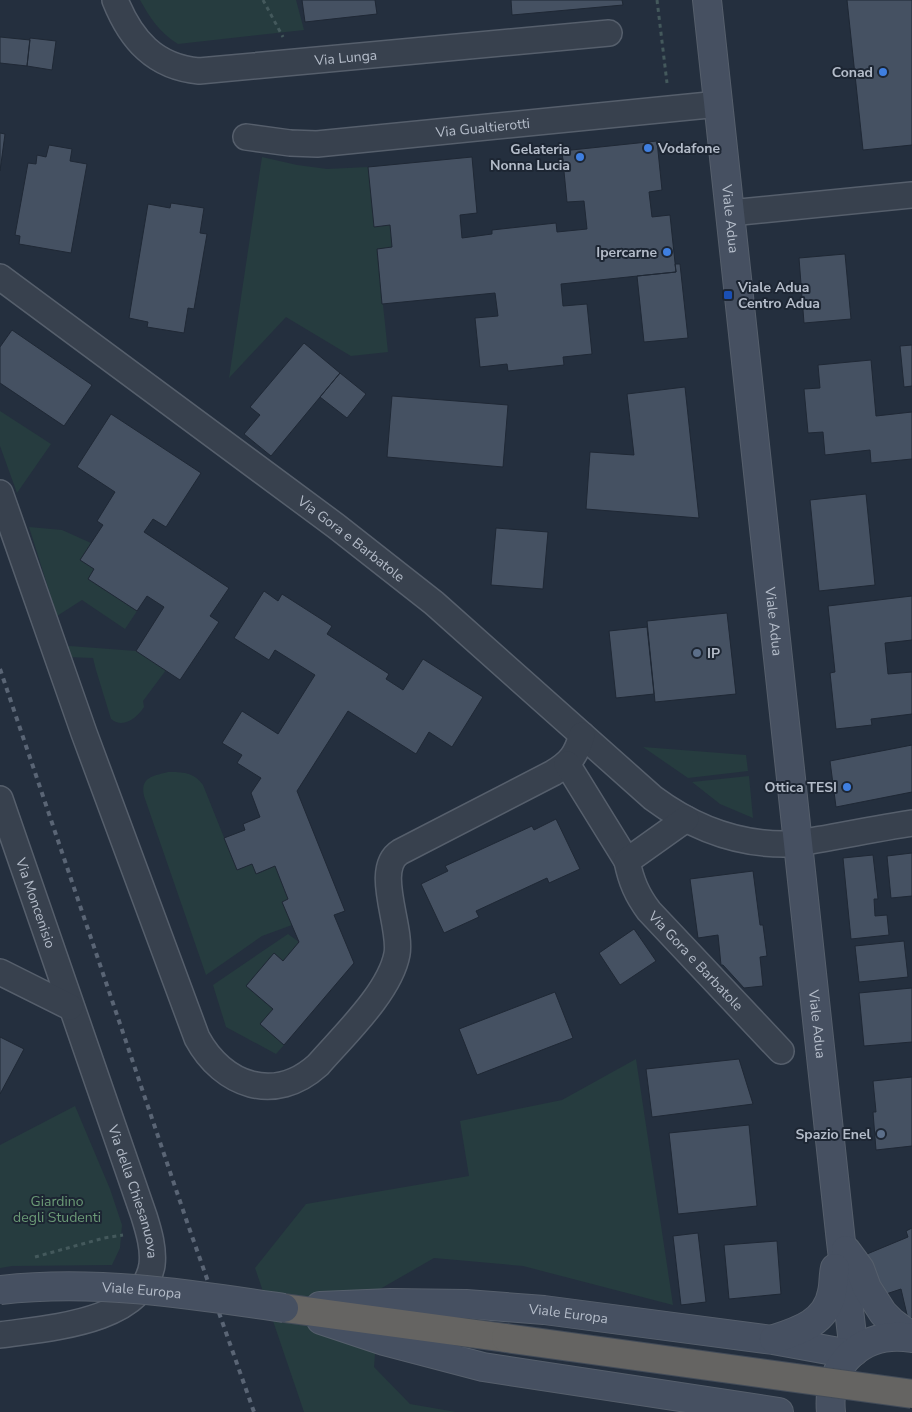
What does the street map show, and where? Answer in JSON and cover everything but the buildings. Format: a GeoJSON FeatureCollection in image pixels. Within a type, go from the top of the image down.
{"type":"FeatureCollection","features":[{"type":"Feature","properties":{"kind":"highway"},"geometry":{"type":"LineString","coordinates":[[284,1308],[912,1394]]}},
{"type":"Feature","properties":{"kind":"main road","name":"Viale Adua"},"geometry":{"type":"LineString","coordinates":[[707,0],[852,1353]]}},
{"type":"Feature","properties":{"kind":"main road"},"geometry":{"type":"LineString","coordinates":[[841,1242],[860,1269],[867,1288],[883,1313],[912,1338]]}},
{"type":"Feature","properties":{"kind":"main road"},"geometry":{"type":"LineString","coordinates":[[773,1340],[809,1326],[824,1312],[832,1292],[834,1272],[841,1242]]}},
{"type":"Feature","properties":{"kind":"main road","name":"Viale Europa"},"geometry":{"type":"LineString","coordinates":[[0,1290],[78,1286],[121,1287],[284,1308]]}},
{"type":"Feature","properties":{"kind":"main road","name":"Viale Europa"},"geometry":{"type":"LineString","coordinates":[[388,1322],[466,1304],[544,1310],[773,1340],[852,1353]]}},
{"type":"Feature","properties":{"kind":"main road"},"geometry":{"type":"LineString","coordinates":[[388,1322],[502,1371],[779,1412]]}},
{"type":"Feature","properties":{"kind":"main road"},"geometry":{"type":"LineString","coordinates":[[831,1412],[831,1393],[835,1376],[852,1353],[866,1343],[885,1337],[912,1338]]}},
{"type":"Feature","properties":{"kind":"street","name":"Via Lunga"},"geometry":{"type":"LineString","coordinates":[[115,0],[135,36],[156,57],[182,69],[199,71],[609,32]]}},
{"type":"Feature","properties":{"kind":"street","name":"Via Gualtierotti"},"geometry":{"type":"LineString","coordinates":[[246,137],[290,143],[317,144],[719,104]]}},
{"type":"Feature","properties":{"kind":"street"},"geometry":{"type":"LineString","coordinates":[[730,213],[912,195]]}},
{"type":"Feature","properties":{"kind":"street","name":"Via Gora e Barbatole"},"geometry":{"type":"LineString","coordinates":[[0,277],[336,526],[427,597],[668,810],[721,835],[746,841],[766,843],[798,843],[912,823]]}},
{"type":"Feature","properties":{"kind":"street"},"geometry":{"type":"LineString","coordinates":[[0,493],[84,733],[192,1026],[204,1051],[213,1062],[238,1080],[250,1085],[264,1086],[290,1081],[309,1073],[318,1065],[379,993],[389,977],[397,953],[398,937],[388,875],[390,864],[396,855],[567,764],[578,749],[582,735]]}},
{"type":"Feature","properties":{"kind":"street","name":"Via Gora e Barbatole"},"geometry":{"type":"LineString","coordinates":[[567,764],[628,862],[636,892],[649,911],[781,1050]]}},
{"type":"Feature","properties":{"kind":"street","name":"Via Moncenisio"},"geometry":{"type":"LineString","coordinates":[[0,799],[70,1007]]}},
{"type":"Feature","properties":{"kind":"street"},"geometry":{"type":"LineString","coordinates":[[628,862],[686,819]]}},
{"type":"Feature","properties":{"kind":"street"},"geometry":{"type":"LineString","coordinates":[[0,972],[70,1007]]}},
{"type":"Feature","properties":{"kind":"street","name":"Via della Chiesanuova"},"geometry":{"type":"LineString","coordinates":[[0,1335],[64,1325],[104,1314],[124,1306],[143,1287],[150,1274],[152,1253],[148,1232],[70,1007]]}},
{"type":"Feature","properties":{"kind":"path"},"geometry":{"type":"LineString","coordinates":[[263,0],[281,32]]}},
{"type":"Feature","properties":{"kind":"path"},"geometry":{"type":"LineString","coordinates":[[658,0],[670,109]]}},
{"type":"Feature","properties":{"kind":"path"},"geometry":{"type":"LineString","coordinates":[[27,1258],[104,1238],[148,1232]]}},
{"type":"Feature","properties":{"kind":"green space"},"geometry":{"type":"Polygon","coordinates":[[[140,0],[296,0],[304,30],[178,44],[156,25],[140,0]]]}},
{"type":"Feature","properties":{"kind":"green space"},"geometry":{"type":"Polygon","coordinates":[[[262,157],[297,165],[327,169],[368,167],[375,226],[390,225],[392,247],[377,249],[388,352],[351,356],[286,317],[229,378],[262,157]]]}},
{"type":"Feature","properties":{"kind":"green space"},"geometry":{"type":"Polygon","coordinates":[[[0,411],[51,444],[17,493],[0,446],[0,411]]]}},
{"type":"Feature","properties":{"kind":"green space"},"geometry":{"type":"Polygon","coordinates":[[[29,527],[62,530],[91,543],[80,560],[94,569],[88,579],[137,611],[125,629],[82,600],[57,616],[29,527]]]}},
{"type":"Feature","properties":{"kind":"green space"},"geometry":{"type":"Polygon","coordinates":[[[67,647],[136,651],[166,670],[143,701],[144,707],[138,715],[129,721],[116,722],[111,719],[93,658],[67,657],[67,647]]]}},
{"type":"Feature","properties":{"kind":"green space"},"geometry":{"type":"Polygon","coordinates":[[[643,747],[746,755],[748,771],[688,778],[643,747]]]}},
{"type":"Feature","properties":{"kind":"green space"},"geometry":{"type":"Polygon","coordinates":[[[168,772],[192,775],[203,785],[237,870],[252,864],[257,874],[275,866],[288,899],[292,925],[262,936],[206,975],[144,796],[144,785],[149,778],[168,772]]]}},
{"type":"Feature","properties":{"kind":"green space"},"geometry":{"type":"Polygon","coordinates":[[[749,776],[753,818],[720,804],[692,782],[749,776]]]}},
{"type":"Feature","properties":{"kind":"green space"},"geometry":{"type":"Polygon","coordinates":[[[288,934],[299,942],[283,961],[274,953],[246,986],[273,1009],[260,1024],[284,1045],[276,1054],[226,1027],[213,985],[288,934]]]}},
{"type":"Feature","properties":{"kind":"green space"},"geometry":{"type":"Polygon","coordinates":[[[636,1059],[673,1305],[523,1266],[434,1258],[380,1289],[374,1367],[410,1404],[456,1412],[304,1412],[255,1268],[306,1204],[469,1176],[460,1121],[562,1100],[636,1059]]]}},
{"type":"Feature","properties":{"kind":"green space","name":"Giardino degli Studenti"},"geometry":{"type":"Polygon","coordinates":[[[75,1106],[110,1189],[122,1225],[120,1248],[112,1265],[12,1266],[0,1268],[0,1145],[75,1106]]]}},
{"type":"Feature","properties":{"kind":"railway"},"geometry":{"type":"LineString","coordinates":[[0,669],[187,1222],[254,1412]]}},
{"type":"Feature","properties":{"kind":"place","name":"Conad"},"geometry":{"type":"Point","coordinates":[883,72]}},
{"type":"Feature","properties":{"kind":"place","name":"Vodafone"},"geometry":{"type":"Point","coordinates":[648,148]}},
{"type":"Feature","properties":{"kind":"place","name":"Gelateria Nonna Lucia"},"geometry":{"type":"Point","coordinates":[580,157]}},
{"type":"Feature","properties":{"kind":"place","name":"Ipercarne"},"geometry":{"type":"Point","coordinates":[667,252]}},
{"type":"Feature","properties":{"kind":"place","name":"Viale Adua Centro Adua"},"geometry":{"type":"Point","coordinates":[728,295]}},
{"type":"Feature","properties":{"kind":"place","name":"IP"},"geometry":{"type":"Point","coordinates":[697,653]}},
{"type":"Feature","properties":{"kind":"place","name":"Ottica TESI"},"geometry":{"type":"Point","coordinates":[847,787]}},
{"type":"Feature","properties":{"kind":"place","name":"Spazio Enel"},"geometry":{"type":"Point","coordinates":[881,1134]}}]}
